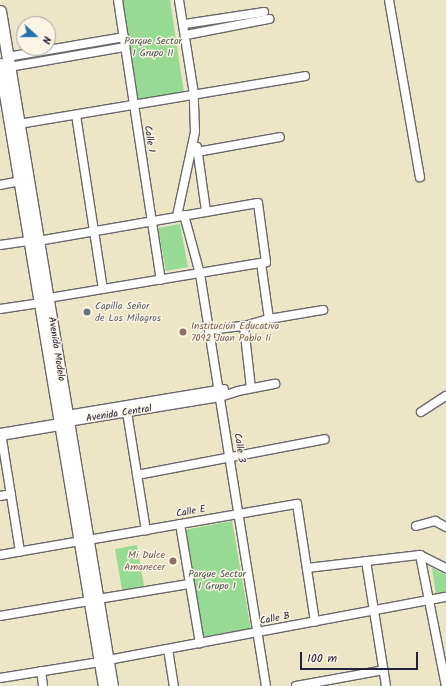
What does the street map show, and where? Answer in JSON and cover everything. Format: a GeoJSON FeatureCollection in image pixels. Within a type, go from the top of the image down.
{"type":"FeatureCollection","features":[{"type":"Feature","properties":{"kind":"street","name":"Calle 1"},"geometry":{"type":"LineString","coordinates":[[118,0],[161,280]]}},
{"type":"Feature","properties":{"kind":"street"},"geometry":{"type":"LineString","coordinates":[[179,0],[185,24],[194,94],[195,132],[206,211]]}},
{"type":"Feature","properties":{"kind":"street"},"geometry":{"type":"LineString","coordinates":[[389,0],[420,177]]}},
{"type":"Feature","properties":{"kind":"street","name":"Avenida Modelo"},"geometry":{"type":"LineString","coordinates":[[0,11],[3,64],[20,181],[34,241]]}},
{"type":"Feature","properties":{"kind":"street"},"geometry":{"type":"LineString","coordinates":[[185,24],[264,12]]}},
{"type":"Feature","properties":{"kind":"street"},"geometry":{"type":"LineString","coordinates":[[186,35],[269,19]]}},
{"type":"Feature","properties":{"kind":"street"},"geometry":{"type":"LineString","coordinates":[[3,64],[124,37]]}},
{"type":"Feature","properties":{"kind":"street"},"geometry":{"type":"LineString","coordinates":[[3,64],[125,48]]}},
{"type":"Feature","properties":{"kind":"street","name":"Avenida Modelo"},"geometry":{"type":"LineString","coordinates":[[3,64],[19,124],[34,241],[63,419],[104,661],[112,686]]}},
{"type":"Feature","properties":{"kind":"street"},"geometry":{"type":"LineString","coordinates":[[19,124],[305,76]]}},
{"type":"Feature","properties":{"kind":"street"},"geometry":{"type":"LineString","coordinates":[[76,114],[103,289]]}},
{"type":"Feature","properties":{"kind":"street"},"geometry":{"type":"LineString","coordinates":[[180,215],[195,132]]}},
{"type":"Feature","properties":{"kind":"street"},"geometry":{"type":"LineString","coordinates":[[198,152],[280,137]]}},
{"type":"Feature","properties":{"kind":"street"},"geometry":{"type":"LineString","coordinates":[[0,185],[20,181]]}},
{"type":"Feature","properties":{"kind":"street"},"geometry":{"type":"LineString","coordinates":[[0,246],[94,232],[180,215],[258,203],[266,262],[103,289],[0,309]]}},
{"type":"Feature","properties":{"kind":"street","name":"Calle 3"},"geometry":{"type":"LineString","coordinates":[[180,215],[200,274],[266,686]]}},
{"type":"Feature","properties":{"kind":"street"},"geometry":{"type":"LineString","coordinates":[[261,263],[269,319]]}},
{"type":"Feature","properties":{"kind":"street"},"geometry":{"type":"LineString","coordinates":[[209,330],[244,326],[269,319],[323,310]]}},
{"type":"Feature","properties":{"kind":"street"},"geometry":{"type":"LineString","coordinates":[[244,326],[250,388]]}},
{"type":"Feature","properties":{"kind":"street","name":"Avenida Central"},"geometry":{"type":"LineString","coordinates":[[63,419],[127,412],[220,397],[250,388],[275,384]]}},
{"type":"Feature","properties":{"kind":"street","name":"Avenida Central"},"geometry":{"type":"LineString","coordinates":[[0,431],[218,389],[238,391]]}},
{"type":"Feature","properties":{"kind":"street"},"geometry":{"type":"LineString","coordinates":[[421,412],[446,396]]}},
{"type":"Feature","properties":{"kind":"street"},"geometry":{"type":"LineString","coordinates":[[127,412],[146,530]]}},
{"type":"Feature","properties":{"kind":"street"},"geometry":{"type":"LineString","coordinates":[[0,431],[20,551]]}},
{"type":"Feature","properties":{"kind":"street"},"geometry":{"type":"LineString","coordinates":[[137,475],[230,459],[325,439]]}},
{"type":"Feature","properties":{"kind":"street"},"geometry":{"type":"LineString","coordinates":[[0,496],[11,494]]}},
{"type":"Feature","properties":{"kind":"street","name":"Calle E"},"geometry":{"type":"LineString","coordinates":[[0,555],[297,504],[307,568]]}},
{"type":"Feature","properties":{"kind":"street"},"geometry":{"type":"LineString","coordinates":[[416,526],[435,521],[446,528]]}},
{"type":"Feature","properties":{"kind":"street"},"geometry":{"type":"LineString","coordinates":[[180,524],[200,643]]}},
{"type":"Feature","properties":{"kind":"street"},"geometry":{"type":"LineString","coordinates":[[315,622],[307,568],[420,555],[446,568]]}},
{"type":"Feature","properties":{"kind":"street"},"geometry":{"type":"LineString","coordinates":[[420,555],[429,601],[444,662],[446,686]]}},
{"type":"Feature","properties":{"kind":"street"},"geometry":{"type":"LineString","coordinates":[[366,561],[386,686]]}},
{"type":"Feature","properties":{"kind":"street"},"geometry":{"type":"LineString","coordinates":[[0,616],[190,584]]}},
{"type":"Feature","properties":{"kind":"street","name":"Calle B"},"geometry":{"type":"LineString","coordinates":[[0,678],[104,661],[446,598]]}},
{"type":"Feature","properties":{"kind":"street"},"geometry":{"type":"LineString","coordinates":[[168,649],[174,686]]}},
{"type":"Feature","properties":{"kind":"street","name":"Avenida Modelo"},"geometry":{"type":"LineString","coordinates":[[104,661],[104,686]]}},
{"type":"Feature","properties":{"kind":"street"},"geometry":{"type":"LineString","coordinates":[[296,686],[384,670]]}},
{"type":"Feature","properties":{"kind":"street"},"geometry":{"type":"LineString","coordinates":[[41,671],[43,686]]}},
{"type":"Feature","properties":{"kind":"green space","name":"Parque Sector 1 Grupo 11"},"geometry":{"type":"Polygon","coordinates":[[[122,0],[170,0],[184,93],[137,100],[122,0]]]}},
{"type":"Feature","properties":{"kind":"green space"},"geometry":{"type":"Polygon","coordinates":[[[180,224],[188,267],[166,271],[158,228],[180,224]]]}},
{"type":"Feature","properties":{"kind":"green space","name":"Parque Sector 1 Grupo 1"},"geometry":{"type":"Polygon","coordinates":[[[232,521],[251,630],[203,638],[184,530],[232,521]]]}},
{"type":"Feature","properties":{"kind":"green space"},"geometry":{"type":"Polygon","coordinates":[[[137,545],[144,586],[122,590],[115,549],[137,545]]]}},
{"type":"Feature","properties":{"kind":"green space"},"geometry":{"type":"Polygon","coordinates":[[[432,568],[446,575],[446,594],[436,595],[432,568]]]}},
{"type":"Feature","properties":{"kind":"place","name":"Capilla Señor de Los Milagros"},"geometry":{"type":"Point","coordinates":[87,312]}},
{"type":"Feature","properties":{"kind":"place","name":"Institución Educativa 7092 Juan Pablo Ii"},"geometry":{"type":"Point","coordinates":[183,332]}},
{"type":"Feature","properties":{"kind":"place","name":"Mi Dulce Amanecer"},"geometry":{"type":"Point","coordinates":[173,561]}}]}
